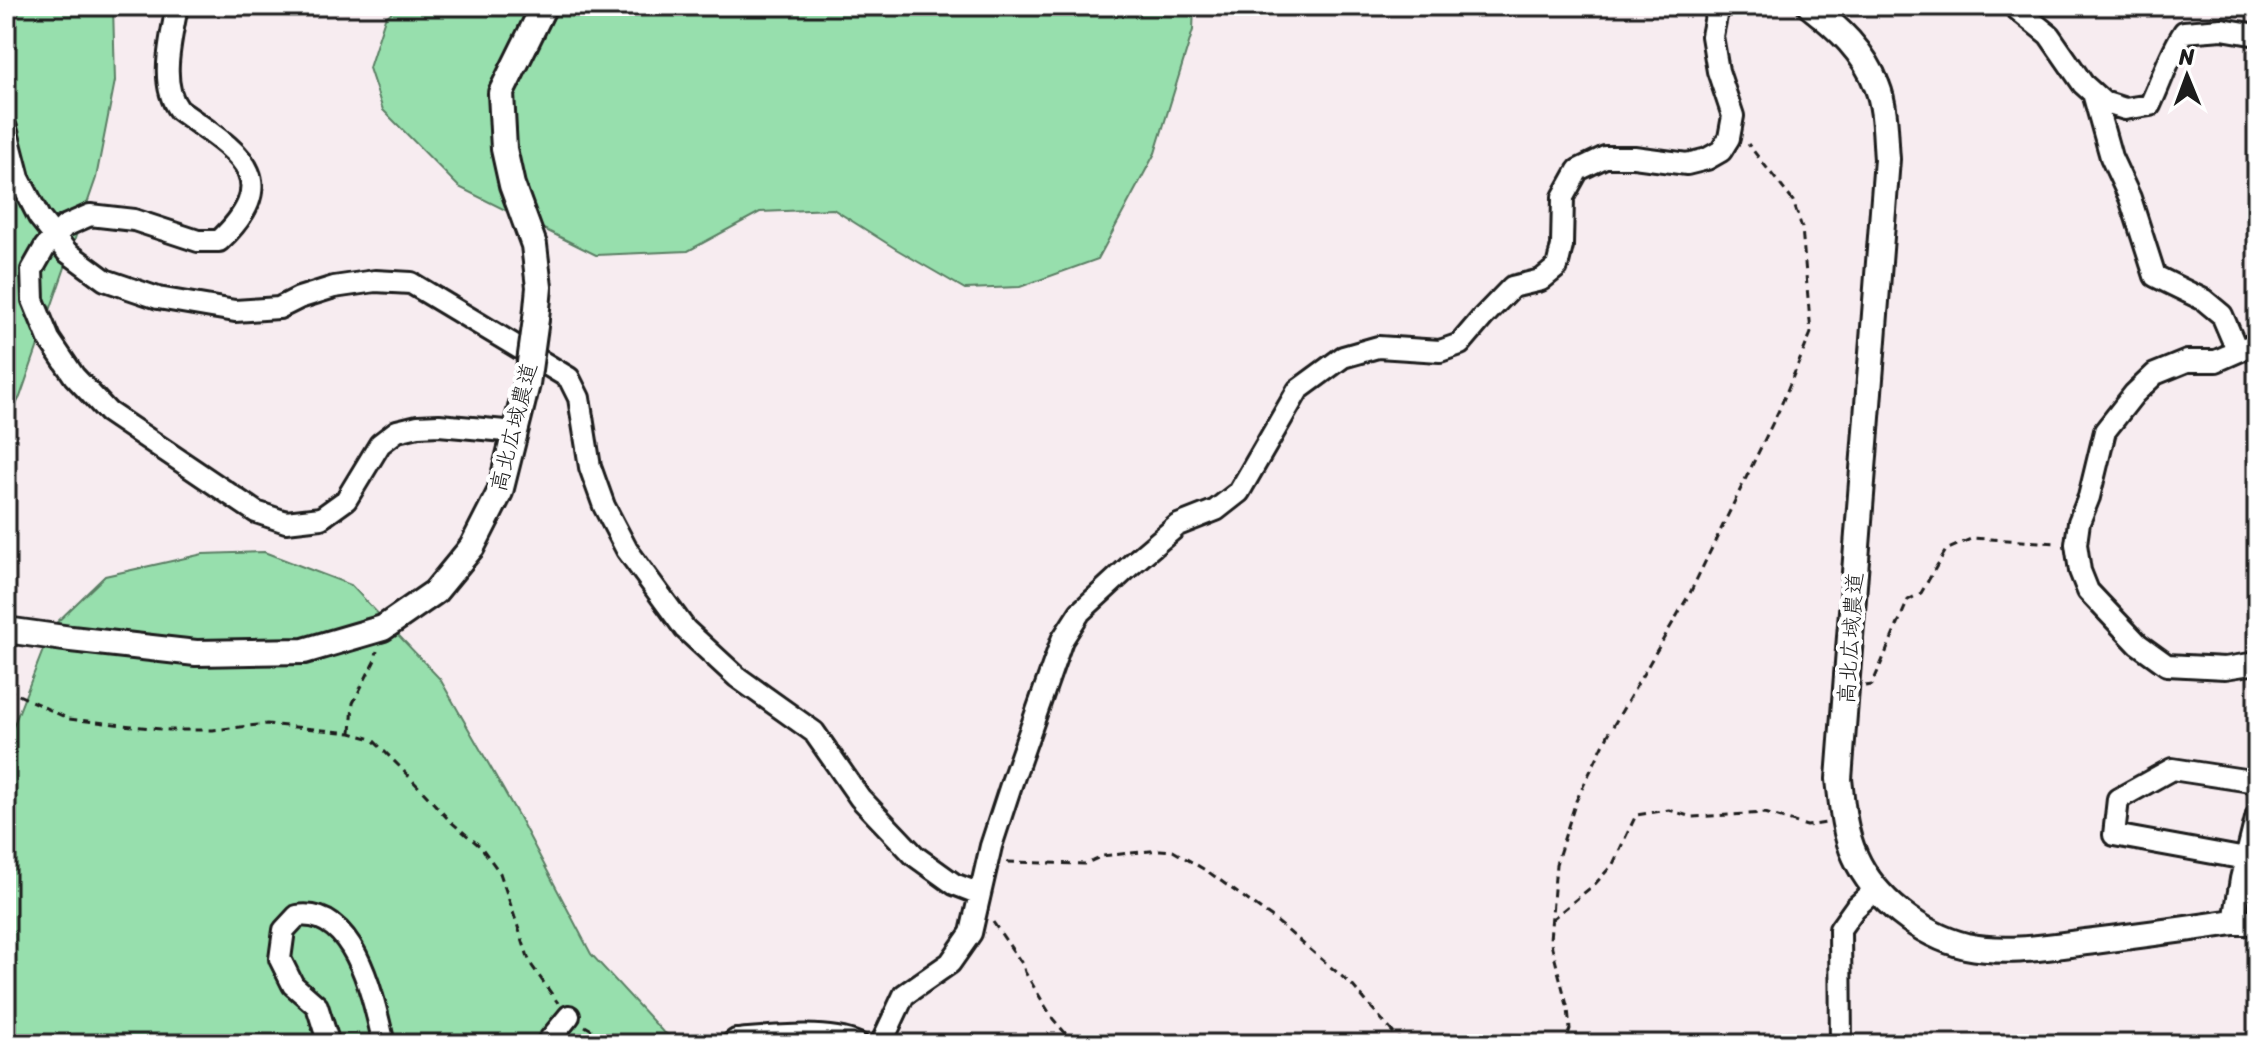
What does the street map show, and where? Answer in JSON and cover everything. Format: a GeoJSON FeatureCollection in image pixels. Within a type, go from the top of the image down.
{"type":"FeatureCollection","features":[{"type":"Feature","properties":{"kind":"street"},"geometry":{"type":"LineString","coordinates":[[177,6],[167,68],[172,102],[230,147],[250,171],[252,194],[246,212],[219,241],[198,241],[134,220],[90,215],[65,226],[45,247],[32,270],[33,300],[49,339],[74,376],[108,412],[256,512],[286,522],[321,518],[346,500],[380,444],[397,431],[439,425],[516,432]]}},
{"type":"Feature","properties":{"kind":"street","name":"高北広域農道"},"geometry":{"type":"LineString","coordinates":[[6,630],[196,653],[304,651],[383,628],[435,592],[472,547],[500,492],[527,384],[539,287],[534,245],[512,185],[504,149],[501,93],[544,6]]}},
{"type":"Feature","properties":{"kind":"street"},"geometry":{"type":"LineString","coordinates":[[881,1044],[904,995],[950,963],[971,933],[987,863],[1011,785],[1062,640],[1080,612],[1178,525],[1216,510],[1239,492],[1298,390],[1343,357],[1378,347],[1440,351],[1460,344],[1512,287],[1541,280],[1557,267],[1562,246],[1563,197],[1578,170],[1605,157],[1634,157],[1687,164],[1707,159],[1721,151],[1729,138],[1733,116],[1718,71],[1712,36],[1718,6]]}},
{"type":"Feature","properties":{"kind":"street","name":"高北広域農道"},"geometry":{"type":"LineString","coordinates":[[1810,6],[1859,52],[1878,87],[1887,159],[1839,779],[1844,819],[1855,857],[1875,890],[1901,913],[1928,931],[1965,946],[2003,950],[2055,946],[2246,922]]}},
{"type":"Feature","properties":{"kind":"street"},"geometry":{"type":"LineString","coordinates":[[2013,6],[2049,35],[2083,84],[2103,102],[2125,109],[2150,105],[2171,51],[2184,32],[2222,29],[2257,35]]}},
{"type":"Feature","properties":{"kind":"street"},"geometry":{"type":"LineString","coordinates":[[2093,93],[2111,157],[2130,198],[2155,276],[2204,300],[2222,315],[2247,346],[2216,361],[2187,361],[2155,374],[2134,394],[2105,431],[2089,497],[2079,522],[2076,544],[2080,571],[2088,591],[2138,644],[2167,665],[2225,668],[2257,663]]}},
{"type":"Feature","properties":{"kind":"street"},"geometry":{"type":"LineString","coordinates":[[6,128],[19,178],[39,217],[67,252],[105,280],[158,298],[235,311],[279,308],[334,287],[375,281],[411,283],[569,378],[579,398],[590,467],[604,506],[627,550],[685,629],[737,677],[814,732],[860,798],[915,856],[979,899]]}},
{"type":"Feature","properties":{"kind":"street"},"geometry":{"type":"LineString","coordinates":[[2251,860],[2114,835],[2118,799],[2172,769],[2257,782]]}},
{"type":"Feature","properties":{"kind":"street"},"geometry":{"type":"LineString","coordinates":[[2246,922],[2257,815]]}},
{"type":"Feature","properties":{"kind":"street"},"geometry":{"type":"LineString","coordinates":[[1841,1044],[1840,929],[1855,908],[1875,890]]}},
{"type":"Feature","properties":{"kind":"street"},"geometry":{"type":"LineString","coordinates":[[329,1044],[317,1006],[293,985],[280,959],[284,930],[297,916],[319,916],[329,921],[350,945],[369,983],[384,1044]]}},
{"type":"Feature","properties":{"kind":"street"},"geometry":{"type":"LineString","coordinates":[[550,1043],[569,1016]]}},
{"type":"Feature","properties":{"kind":"street"},"geometry":{"type":"LineString","coordinates":[[731,1044],[736,1040],[810,1036],[858,1044]]}},
{"type":"Feature","properties":{"kind":"path"},"geometry":{"type":"LineString","coordinates":[[1560,1044],[1566,1040],[1570,1029],[1568,1009],[1550,940],[1551,920],[1556,864],[1576,801],[1608,735],[1690,593],[1779,410],[1811,333],[1802,228],[1793,201],[1745,139],[1733,116]]}},
{"type":"Feature","properties":{"kind":"path"},"geometry":{"type":"LineString","coordinates":[[1846,691],[1872,685],[1908,600],[1921,593],[1946,550],[1973,538],[2076,544]]}},
{"type":"Feature","properties":{"kind":"path"},"geometry":{"type":"LineString","coordinates":[[351,733],[353,703],[375,660],[383,628]]}},
{"type":"Feature","properties":{"kind":"path"},"geometry":{"type":"LineString","coordinates":[[6,689],[69,719],[169,730],[213,730],[267,724],[351,733],[372,739],[450,821],[481,847],[500,873],[530,963],[554,999],[569,1016],[616,1044]]}},
{"type":"Feature","properties":{"kind":"path"},"geometry":{"type":"LineString","coordinates":[[1551,920],[1595,884],[1613,864],[1636,815],[1669,810],[1692,817],[1765,813],[1807,826],[1844,819]]}},
{"type":"Feature","properties":{"kind":"path"},"geometry":{"type":"LineString","coordinates":[[987,863],[1085,864],[1102,856],[1173,851],[1274,919],[1352,985],[1403,1044]]}},
{"type":"Feature","properties":{"kind":"path"},"geometry":{"type":"LineString","coordinates":[[979,899],[1023,965],[1053,1019],[1075,1044]]}},
{"type":"Feature","properties":{"kind":"green space"},"geometry":{"type":"Polygon","coordinates":[[[6,6],[113,6],[115,81],[96,178],[20,397],[6,422],[6,6]]]}},
{"type":"Feature","properties":{"kind":"green space"},"geometry":{"type":"Polygon","coordinates":[[[399,6],[1194,6],[1193,30],[1155,153],[1098,259],[1020,287],[965,289],[833,209],[760,212],[688,251],[596,255],[459,187],[383,110],[369,68],[385,18],[399,6]]]}},
{"type":"Feature","properties":{"kind":"green space"},"geometry":{"type":"Polygon","coordinates":[[[264,552],[351,585],[440,679],[519,817],[591,954],[662,1031],[682,1044],[6,1044],[6,745],[52,627],[105,576],[203,554],[264,552]]]}}]}
